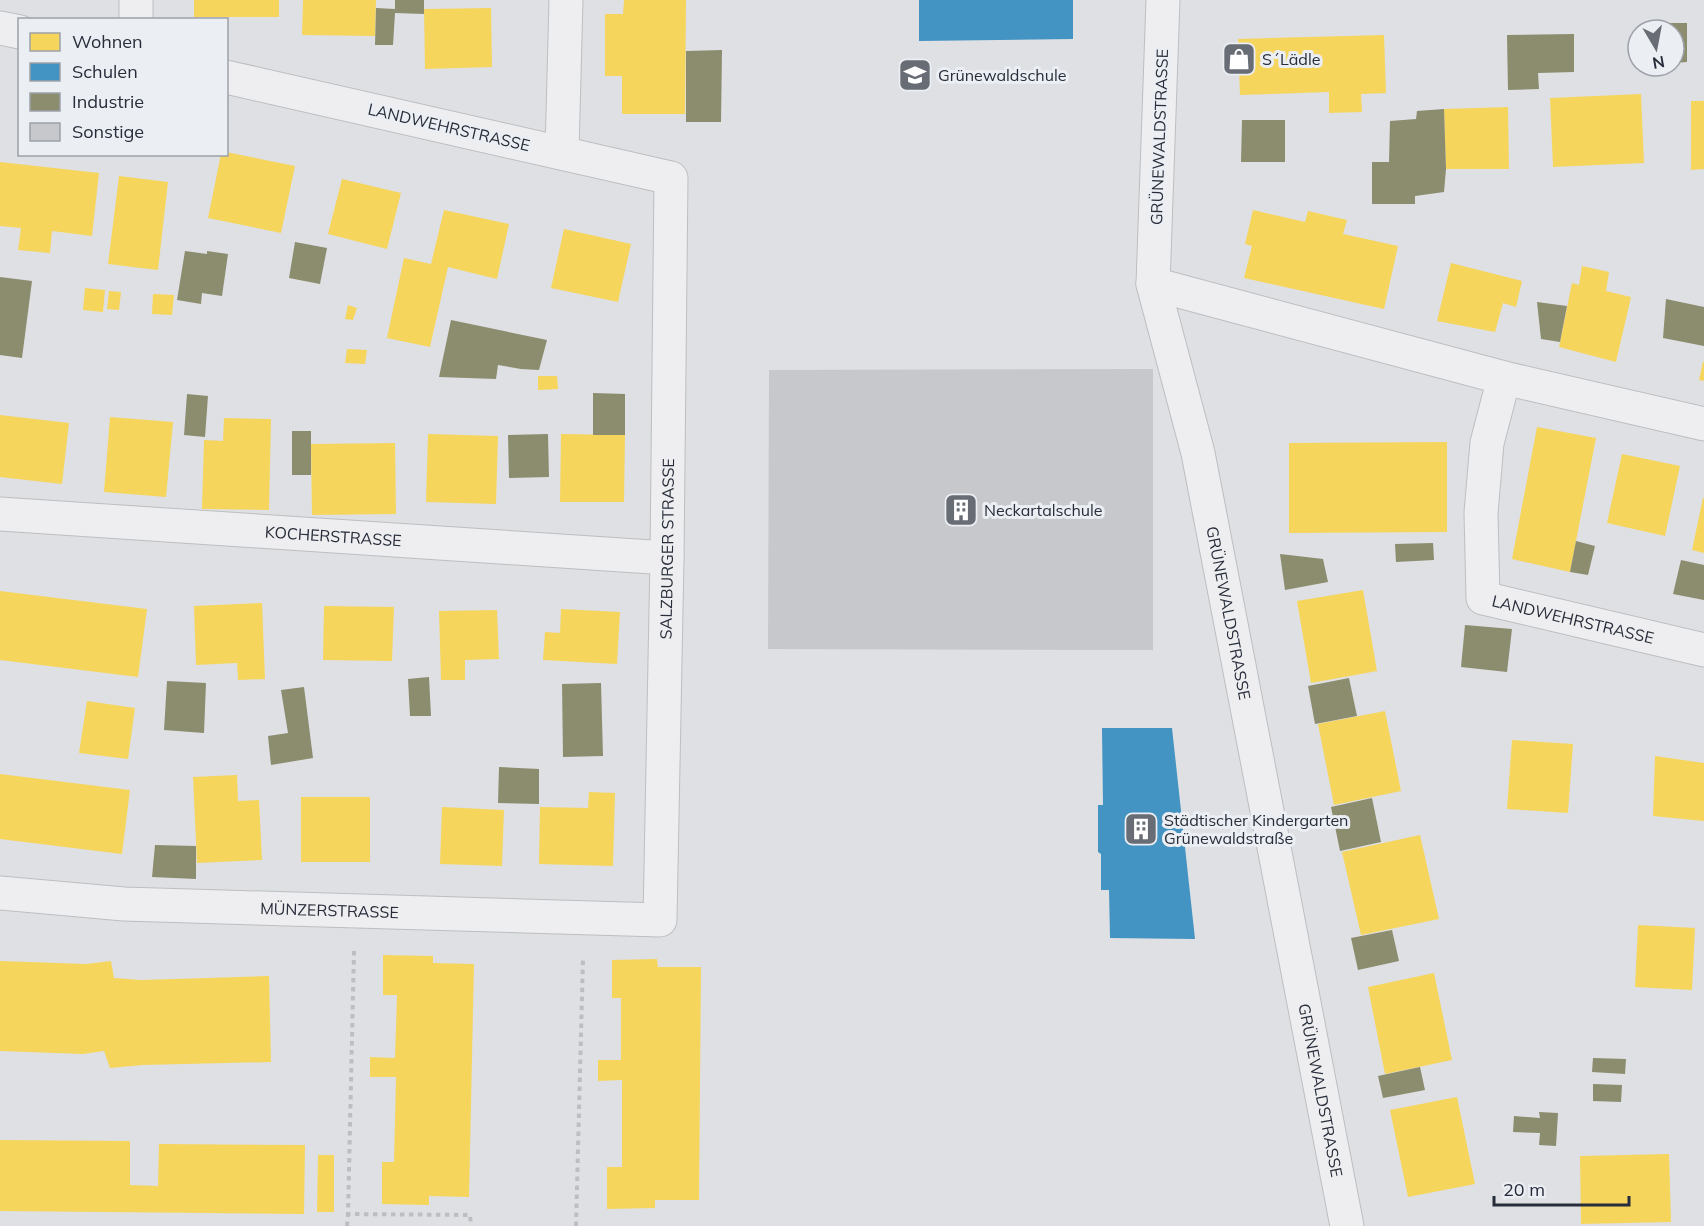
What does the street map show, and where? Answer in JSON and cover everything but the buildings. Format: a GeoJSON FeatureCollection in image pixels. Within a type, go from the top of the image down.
{"type":"FeatureCollection","features":[{"type":"Feature","properties":{"kind":"street"},"geometry":{"type":"LineString","coordinates":[[136,0],[136,18]]}},
{"type":"Feature","properties":{"kind":"street"},"geometry":{"type":"LineString","coordinates":[[562,152],[566,0]]}},
{"type":"Feature","properties":{"kind":"street","name":"GRÜNEWALDSTRASSE"},"geometry":{"type":"LineString","coordinates":[[1163,0],[1153,284],[1198,453],[1347,1226]]}},
{"type":"Feature","properties":{"kind":"street"},"geometry":{"type":"LineString","coordinates":[[0,28],[18,32]]}},
{"type":"Feature","properties":{"kind":"street","name":"LANDWEHRSTRASSE"},"geometry":{"type":"LineString","coordinates":[[228,77],[671,178]]}},
{"type":"Feature","properties":{"kind":"street","name":"SALZBURGER STRASSE"},"geometry":{"type":"LineString","coordinates":[[660,920],[671,178]]}},
{"type":"Feature","properties":{"kind":"street"},"geometry":{"type":"LineString","coordinates":[[1153,284],[1504,378],[1704,424]]}},
{"type":"Feature","properties":{"kind":"street","name":"LANDWEHRSTRASSE"},"geometry":{"type":"LineString","coordinates":[[1504,378],[1487,443],[1481,513],[1482,598],[1704,650]]}},
{"type":"Feature","properties":{"kind":"street","name":"KOCHERSTRASSE"},"geometry":{"type":"LineString","coordinates":[[0,514],[667,558]]}},
{"type":"Feature","properties":{"kind":"street","name":"MÜNZERSTRASSE"},"geometry":{"type":"LineString","coordinates":[[0,893],[124,904],[660,920]]}},
{"type":"Feature","properties":{"kind":"path"},"geometry":{"type":"LineString","coordinates":[[347,1226],[355,911]]}},
{"type":"Feature","properties":{"kind":"path"},"geometry":{"type":"LineString","coordinates":[[576,1226],[584,918]]}},
{"type":"Feature","properties":{"kind":"path"},"geometry":{"type":"LineString","coordinates":[[348,1214],[471,1215],[471,1226]]}},
{"type":"Feature","properties":{"kind":"place","name":"S´Lädle"},"geometry":{"type":"Point","coordinates":[1239,59]}},
{"type":"Feature","properties":{"kind":"place","name":"Grünewaldschule"},"geometry":{"type":"Point","coordinates":[915,75]}},
{"type":"Feature","properties":{"kind":"place","name":"Neckartalschule"},"geometry":{"type":"Point","coordinates":[961,510]}},
{"type":"Feature","properties":{"kind":"place","name":"Städtischer Kindergarten Grünewaldstraße"},"geometry":{"type":"Point","coordinates":[1141,829]}}]}
